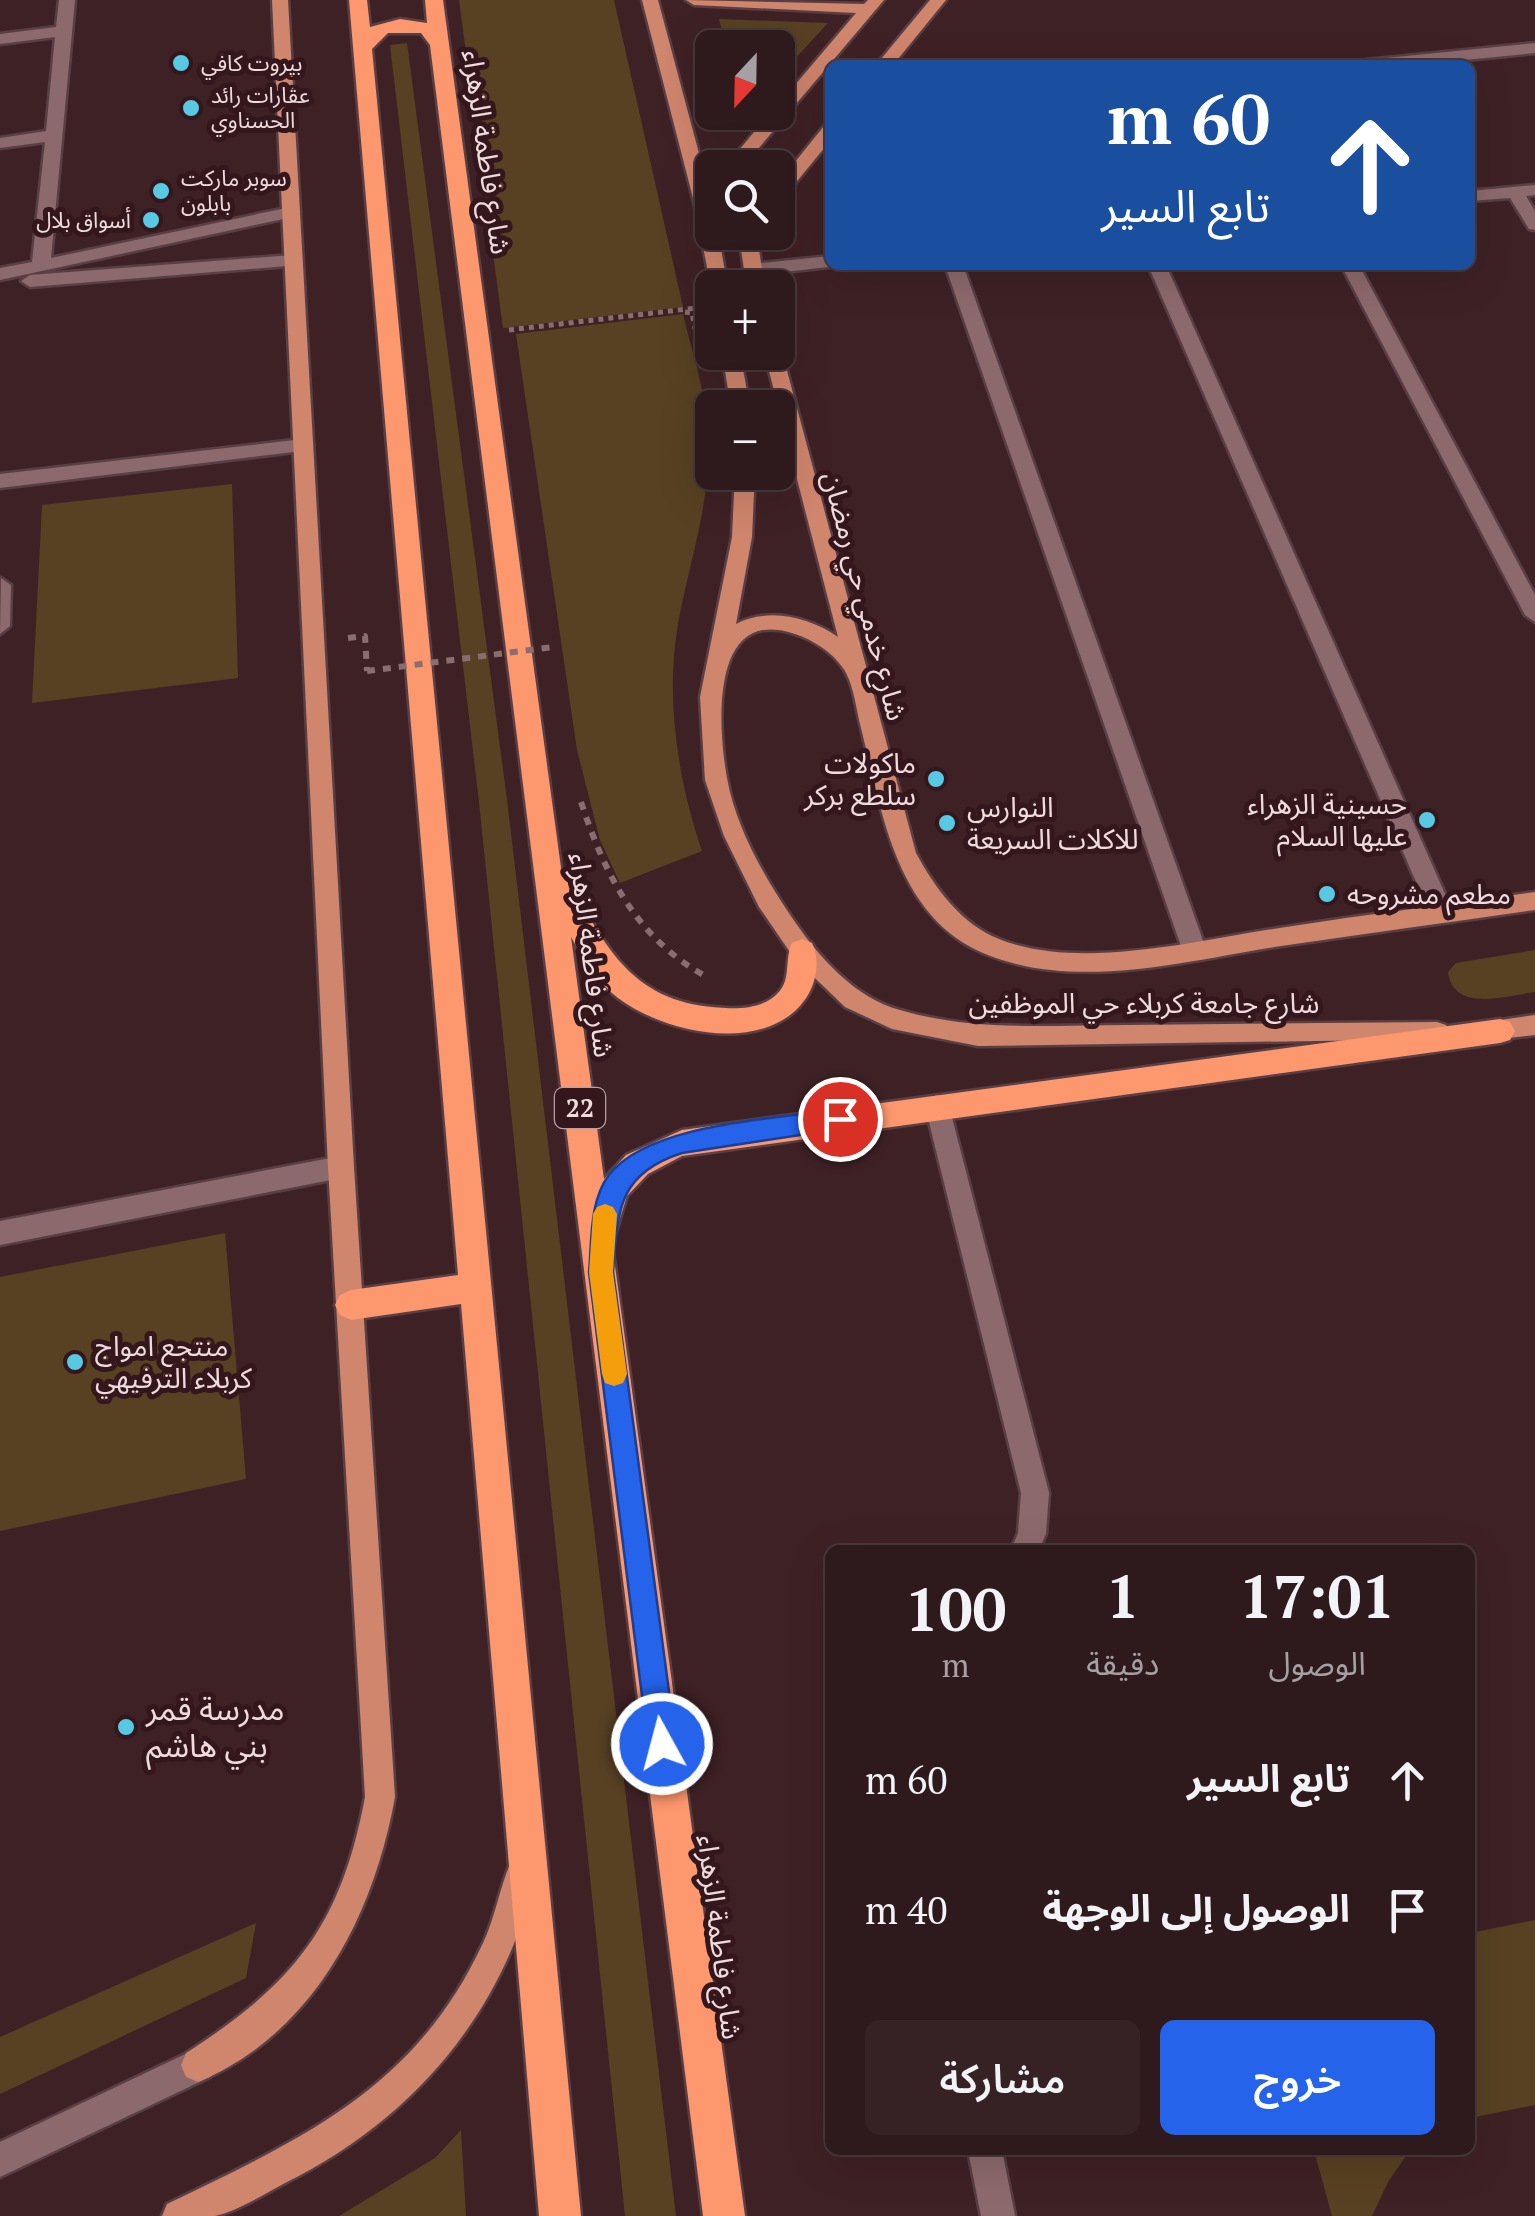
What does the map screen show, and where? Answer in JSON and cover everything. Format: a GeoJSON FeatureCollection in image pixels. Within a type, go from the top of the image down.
{"type":"FeatureCollection","features":[{"type":"Feature","properties":{"kind":"highway"},"geometry":{"type":"LineString","coordinates":[[358,0],[560,2216]]}},
{"type":"Feature","properties":{"kind":"highway","name":"شارع فاطمة الزهراء"},"geometry":{"type":"LineString","coordinates":[[434,0],[724,2216]]}},
{"type":"Feature","properties":{"kind":"highway"},"geometry":{"type":"LineString","coordinates":[[363,48],[374,33],[401,25],[428,29],[439,43]]}},
{"type":"Feature","properties":{"kind":"highway"},"geometry":{"type":"LineString","coordinates":[[548,864],[589,941],[618,980],[638,998],[676,1016],[720,1022],[768,1014],[796,990],[802,951]]}},
{"type":"Feature","properties":{"kind":"highway"},"geometry":{"type":"LineString","coordinates":[[601,1272],[602,1225],[611,1196],[626,1172],[652,1152],[682,1143],[1500,1031]]}},
{"type":"Feature","properties":{"kind":"highway"},"geometry":{"type":"LineString","coordinates":[[352,1305],[476,1286]]}},
{"type":"Feature","properties":{"kind":"main road"},"geometry":{"type":"LineString","coordinates":[[198,2065],[240,2040],[279,2009],[312,1971],[354,1902],[374,1842],[380,1797],[352,1305],[340,1167],[280,0]]}},
{"type":"Feature","properties":{"kind":"main road"},"geometry":{"type":"LineString","coordinates":[[650,0],[695,152]]}},
{"type":"Feature","properties":{"kind":"main road"},"geometry":{"type":"LineString","coordinates":[[694,0],[872,4]]}},
{"type":"Feature","properties":{"kind":"main road"},"geometry":{"type":"LineString","coordinates":[[888,60],[938,0]]}},
{"type":"Feature","properties":{"kind":"main road"},"geometry":{"type":"LineString","coordinates":[[747,150],[872,4]]}},
{"type":"Feature","properties":{"kind":"main road"},"geometry":{"type":"LineString","coordinates":[[795,172],[825,136]]}},
{"type":"Feature","properties":{"kind":"main road","name":"شارع خدمي حي رمضان"},"geometry":{"type":"LineString","coordinates":[[778,370],[905,853],[920,883],[949,917],[978,939],[1007,952],[1069,960],[1194,950]]}},
{"type":"Feature","properties":{"kind":"main road","name":"شارع جامعة كربلاء حي الموظفين"},"geometry":{"type":"LineString","coordinates":[[744,490],[742,537],[712,677],[712,739],[725,811],[767,900],[802,951],[838,987],[875,1012],[912,1024],[978,1036],[1500,1031],[1535,1026]]}},
{"type":"Feature","properties":{"kind":"main road"},"geometry":{"type":"LineString","coordinates":[[712,677],[729,638],[751,624],[766,622],[784,623],[820,636],[848,656],[856,669]]}},
{"type":"Feature","properties":{"kind":"main road","name":"شارع جامعة كربلاء حي الموظفين"},"geometry":{"type":"LineString","coordinates":[[1194,950],[1535,901]]}},
{"type":"Feature","properties":{"kind":"main road"},"geometry":{"type":"LineString","coordinates":[[179,2216],[341,2134],[370,2113],[444,2036],[498,1946],[526,1850]]}},
{"type":"Feature","properties":{"kind":"street"},"geometry":{"type":"LineString","coordinates":[[41,265],[67,0]]}},
{"type":"Feature","properties":{"kind":"street"},"geometry":{"type":"LineString","coordinates":[[0,38],[64,30]]}},
{"type":"Feature","properties":{"kind":"street"},"geometry":{"type":"LineString","coordinates":[[1416,60],[1535,48]]}},
{"type":"Feature","properties":{"kind":"street"},"geometry":{"type":"LineString","coordinates":[[0,143],[55,135]]}},
{"type":"Feature","properties":{"kind":"street"},"geometry":{"type":"LineString","coordinates":[[1475,196],[1535,190]]}},
{"type":"Feature","properties":{"kind":"street"},"geometry":{"type":"LineString","coordinates":[[1515,192],[1535,225]]}},
{"type":"Feature","properties":{"kind":"street"},"geometry":{"type":"LineString","coordinates":[[0,274],[290,212]]}},
{"type":"Feature","properties":{"kind":"street"},"geometry":{"type":"LineString","coordinates":[[244,222],[264,230],[268,242],[244,265]]}},
{"type":"Feature","properties":{"kind":"street"},"geometry":{"type":"LineString","coordinates":[[0,283],[293,261]]}},
{"type":"Feature","properties":{"kind":"street"},"geometry":{"type":"LineString","coordinates":[[794,270],[825,263]]}},
{"type":"Feature","properties":{"kind":"street"},"geometry":{"type":"LineString","coordinates":[[956,270],[1194,950]]}},
{"type":"Feature","properties":{"kind":"street"},"geometry":{"type":"LineString","coordinates":[[1159,270],[1442,914]]}},
{"type":"Feature","properties":{"kind":"street"},"geometry":{"type":"LineString","coordinates":[[1353,270],[1535,615]]}},
{"type":"Feature","properties":{"kind":"street"},"geometry":{"type":"LineString","coordinates":[[0,481],[303,445]]}},
{"type":"Feature","properties":{"kind":"street"},"geometry":{"type":"LineString","coordinates":[[0,626],[1,585]]}},
{"type":"Feature","properties":{"kind":"street"},"geometry":{"type":"LineString","coordinates":[[938,1106],[1034,1493],[1032,1534],[1027,1545]]}},
{"type":"Feature","properties":{"kind":"street"},"geometry":{"type":"LineString","coordinates":[[0,1233],[340,1167]]}},
{"type":"Feature","properties":{"kind":"street"},"geometry":{"type":"LineString","coordinates":[[0,2160],[198,2065]]}},
{"type":"Feature","properties":{"kind":"street"},"geometry":{"type":"LineString","coordinates":[[986,2155],[998,2216]]}},
{"type":"Feature","properties":{"kind":"path"},"geometry":{"type":"LineString","coordinates":[[478,333],[695,308]]}},
{"type":"Feature","properties":{"kind":"path"},"geometry":{"type":"LineString","coordinates":[[679,310],[692,313]]}},
{"type":"Feature","properties":{"kind":"path"},"geometry":{"type":"LineString","coordinates":[[366,636],[367,672],[552,645],[554,661]]}},
{"type":"Feature","properties":{"kind":"path"},"geometry":{"type":"LineString","coordinates":[[580,798],[596,852],[622,898],[669,952],[692,970],[715,980]]}},
{"type":"Feature","properties":{"kind":"shaded area"},"geometry":{"type":"Polygon","coordinates":[[[459,0],[614,0],[683,307],[503,328],[459,0]]]}},
{"type":"Feature","properties":{"kind":"shaded area"},"geometry":{"type":"Polygon","coordinates":[[[719,19],[828,23],[795,59],[795,30],[722,30],[719,19]]]}},
{"type":"Feature","properties":{"kind":"shaded area"},"geometry":{"type":"Polygon","coordinates":[[[407,43],[507,800],[676,2216],[625,2216],[479,802],[390,45],[407,43]]]}},
{"type":"Feature","properties":{"kind":"shaded area"},"geometry":{"type":"Polygon","coordinates":[[[683,314],[702,390],[695,390],[695,490],[705,490],[678,624],[673,681],[680,768],[702,851],[620,883],[600,840],[577,750],[516,334],[683,314]]]}},
{"type":"Feature","properties":{"kind":"shaded area"},"geometry":{"type":"Polygon","coordinates":[[[232,484],[238,678],[32,703],[42,505],[232,484]]]}},
{"type":"Feature","properties":{"kind":"shaded area"},"geometry":{"type":"Polygon","coordinates":[[[1535,950],[1535,992],[1483,999],[1460,993],[1452,985],[1448,972],[1456,963],[1535,950]]]}},
{"type":"Feature","properties":{"kind":"shaded area"},"geometry":{"type":"Polygon","coordinates":[[[225,1233],[246,1479],[0,1531],[0,1277],[225,1233]]]}},
{"type":"Feature","properties":{"kind":"shaded area"},"geometry":{"type":"Polygon","coordinates":[[[1535,1920],[1535,2105],[1475,2117],[1475,1932],[1535,1920]]]}},
{"type":"Feature","properties":{"kind":"shaded area"},"geometry":{"type":"Polygon","coordinates":[[[256,1923],[246,1978],[0,2094],[0,2037],[256,1923]]]}},
{"type":"Feature","properties":{"kind":"shaded area"},"geometry":{"type":"Polygon","coordinates":[[[461,2130],[466,2216],[339,2216],[435,2158],[461,2130]]]}},
{"type":"Feature","properties":{"kind":"shaded area"},"geometry":{"type":"Polygon","coordinates":[[[1315,2155],[1407,2155],[1372,2216],[1332,2216],[1315,2155]]]}},
{"type":"Feature","properties":{"kind":"slow traffic"},"geometry":{"type":"LineString","coordinates":[[605,1214],[601,1272],[614,1374]]}},
{"type":"Feature","properties":{"kind":"place","name":"بيروت كافي"},"geometry":{"type":"Point","coordinates":[181,63]}},
{"type":"Feature","properties":{"kind":"place","name":"عقارات رائد الحسناوي"},"geometry":{"type":"Point","coordinates":[191,108]}},
{"type":"Feature","properties":{"kind":"place","name":"سوبر ماركت بابلون"},"geometry":{"type":"Point","coordinates":[161,191]}},
{"type":"Feature","properties":{"kind":"place","name":"أسواق بلال"},"geometry":{"type":"Point","coordinates":[151,220]}},
{"type":"Feature","properties":{"kind":"place","name":"ماكولات سلطع بركر"},"geometry":{"type":"Point","coordinates":[936,779]}},
{"type":"Feature","properties":{"kind":"place","name":"حسينية الزهراء عليها السلام"},"geometry":{"type":"Point","coordinates":[1427,820]}},
{"type":"Feature","properties":{"kind":"place","name":"النوارس للاكلات السريعة"},"geometry":{"type":"Point","coordinates":[947,823]}},
{"type":"Feature","properties":{"kind":"place","name":"مطعم مشروحه"},"geometry":{"type":"Point","coordinates":[1327,894]}},
{"type":"Feature","properties":{"kind":"place","name":"منتجع امواج كربلاء الترفيهي"},"geometry":{"type":"Point","coordinates":[75,1362]}},
{"type":"Feature","properties":{"kind":"place","name":"مدرسة قمر بني هاشم"},"geometry":{"type":"Point","coordinates":[126,1727]}},
{"type":"Feature","properties":{"kind":"route"},"geometry":{"type":"LineString","coordinates":[[662,1744],[601,1272],[606,1210],[617,1182],[652,1152],[682,1143],[840,1119]]}}]}
